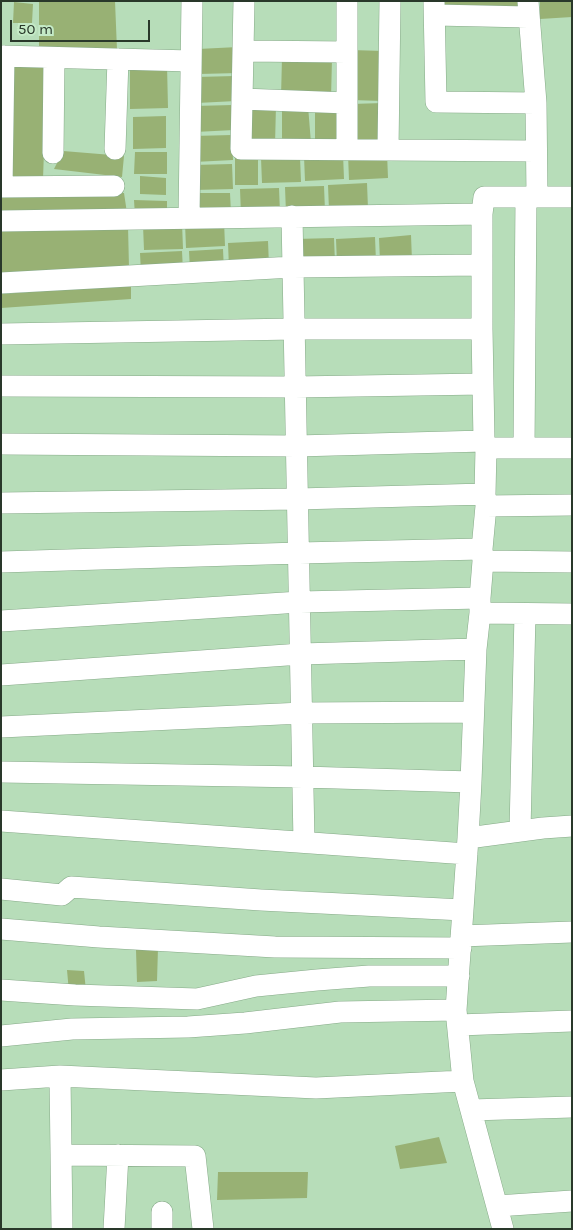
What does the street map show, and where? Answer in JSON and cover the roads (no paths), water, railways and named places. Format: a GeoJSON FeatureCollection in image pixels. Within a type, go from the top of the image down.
{"type":"FeatureCollection","features":[{"type":"Feature","properties":{"kind":"street"},"geometry":{"type":"LineString","coordinates":[[189,218],[192,1]]}},
{"type":"Feature","properties":{"kind":"street"},"geometry":{"type":"LineString","coordinates":[[244,1],[241,149],[536,151]]}},
{"type":"Feature","properties":{"kind":"street"},"geometry":{"type":"LineString","coordinates":[[347,1],[347,150]]}},
{"type":"Feature","properties":{"kind":"street"},"geometry":{"type":"LineString","coordinates":[[388,150],[390,1]]}},
{"type":"Feature","properties":{"kind":"street"},"geometry":{"type":"LineString","coordinates":[[524,448],[531,197],[536,151],[536,103],[528,9],[434,8],[436,102],[536,103]]}},
{"type":"Feature","properties":{"kind":"street"},"geometry":{"type":"LineString","coordinates":[[243,51],[347,52]]}},
{"type":"Feature","properties":{"kind":"street"},"geometry":{"type":"LineString","coordinates":[[114,186],[2,187],[3,56],[191,61]]}},
{"type":"Feature","properties":{"kind":"street"},"geometry":{"type":"LineString","coordinates":[[53,153],[54,58]]}},
{"type":"Feature","properties":{"kind":"street"},"geometry":{"type":"LineString","coordinates":[[115,149],[118,59]]}},
{"type":"Feature","properties":{"kind":"street"},"geometry":{"type":"LineString","coordinates":[[242,98],[347,103]]}},
{"type":"Feature","properties":{"kind":"street"},"geometry":{"type":"LineString","coordinates":[[503,1229],[464,1081],[457,1017],[468,846],[476,649],[485,500],[481,265],[482,214],[484,197],[572,197]]}},
{"type":"Feature","properties":{"kind":"street"},"geometry":{"type":"LineString","coordinates":[[1,221],[482,214]]}},
{"type":"Feature","properties":{"kind":"street"},"geometry":{"type":"LineString","coordinates":[[292,216],[304,842]]}},
{"type":"Feature","properties":{"kind":"street"},"geometry":{"type":"LineString","coordinates":[[1,283],[293,267],[481,265]]}},
{"type":"Feature","properties":{"kind":"street"},"geometry":{"type":"LineString","coordinates":[[1,334],[294,329],[482,329]]}},
{"type":"Feature","properties":{"kind":"street"},"geometry":{"type":"LineString","coordinates":[[1,386],[295,387],[483,384]]}},
{"type":"Feature","properties":{"kind":"street"},"geometry":{"type":"LineString","coordinates":[[1,444],[297,446],[485,444],[524,448],[572,448]]}},
{"type":"Feature","properties":{"kind":"street"},"geometry":{"type":"LineString","coordinates":[[1,503],[298,499],[485,500],[572,506]]}},
{"type":"Feature","properties":{"kind":"street"},"geometry":{"type":"LineString","coordinates":[[1,562],[299,553],[482,555],[572,562]]}},
{"type":"Feature","properties":{"kind":"street"},"geometry":{"type":"LineString","coordinates":[[1,621],[300,602],[480,606],[525,614],[572,614]]}},
{"type":"Feature","properties":{"kind":"street"},"geometry":{"type":"LineString","coordinates":[[520,831],[525,614]]}},
{"type":"Feature","properties":{"kind":"street"},"geometry":{"type":"LineString","coordinates":[[1,675],[301,654],[476,649]]}},
{"type":"Feature","properties":{"kind":"street"},"geometry":{"type":"LineString","coordinates":[[1,727],[302,713],[473,712]]}},
{"type":"Feature","properties":{"kind":"street"},"geometry":{"type":"LineString","coordinates":[[1,772],[471,782]]}},
{"type":"Feature","properties":{"kind":"street"},"geometry":{"type":"LineString","coordinates":[[1,820],[304,842],[468,846],[520,831],[572,826]]}},
{"type":"Feature","properties":{"kind":"street"},"geometry":{"type":"LineString","coordinates":[[1,889],[62,895],[71,887],[261,900],[463,910]]}},
{"type":"Feature","properties":{"kind":"street"},"geometry":{"type":"LineString","coordinates":[[1,929],[99,937],[275,947],[461,942],[572,932]]}},
{"type":"Feature","properties":{"kind":"street"},"geometry":{"type":"LineString","coordinates":[[1,990],[75,996],[197,999],[256,986],[317,980],[369,976],[459,976]]}},
{"type":"Feature","properties":{"kind":"street"},"geometry":{"type":"LineString","coordinates":[[1,1036],[72,1029],[188,1027],[245,1023],[340,1012],[572,1021]]}},
{"type":"Feature","properties":{"kind":"street"},"geometry":{"type":"LineString","coordinates":[[1,1080],[60,1076],[316,1088],[464,1081]]}},
{"type":"Feature","properties":{"kind":"street"},"geometry":{"type":"LineString","coordinates":[[60,1076],[62,1229]]}},
{"type":"Feature","properties":{"kind":"street"},"geometry":{"type":"LineString","coordinates":[[471,1110],[572,1107]]}},
{"type":"Feature","properties":{"kind":"street"},"geometry":{"type":"LineString","coordinates":[[61,1155],[195,1156],[203,1229]]}},
{"type":"Feature","properties":{"kind":"street"},"geometry":{"type":"LineString","coordinates":[[114,1229],[118,1156]]}},
{"type":"Feature","properties":{"kind":"street"},"geometry":{"type":"LineString","coordinates":[[497,1206],[572,1201]]}}]}
